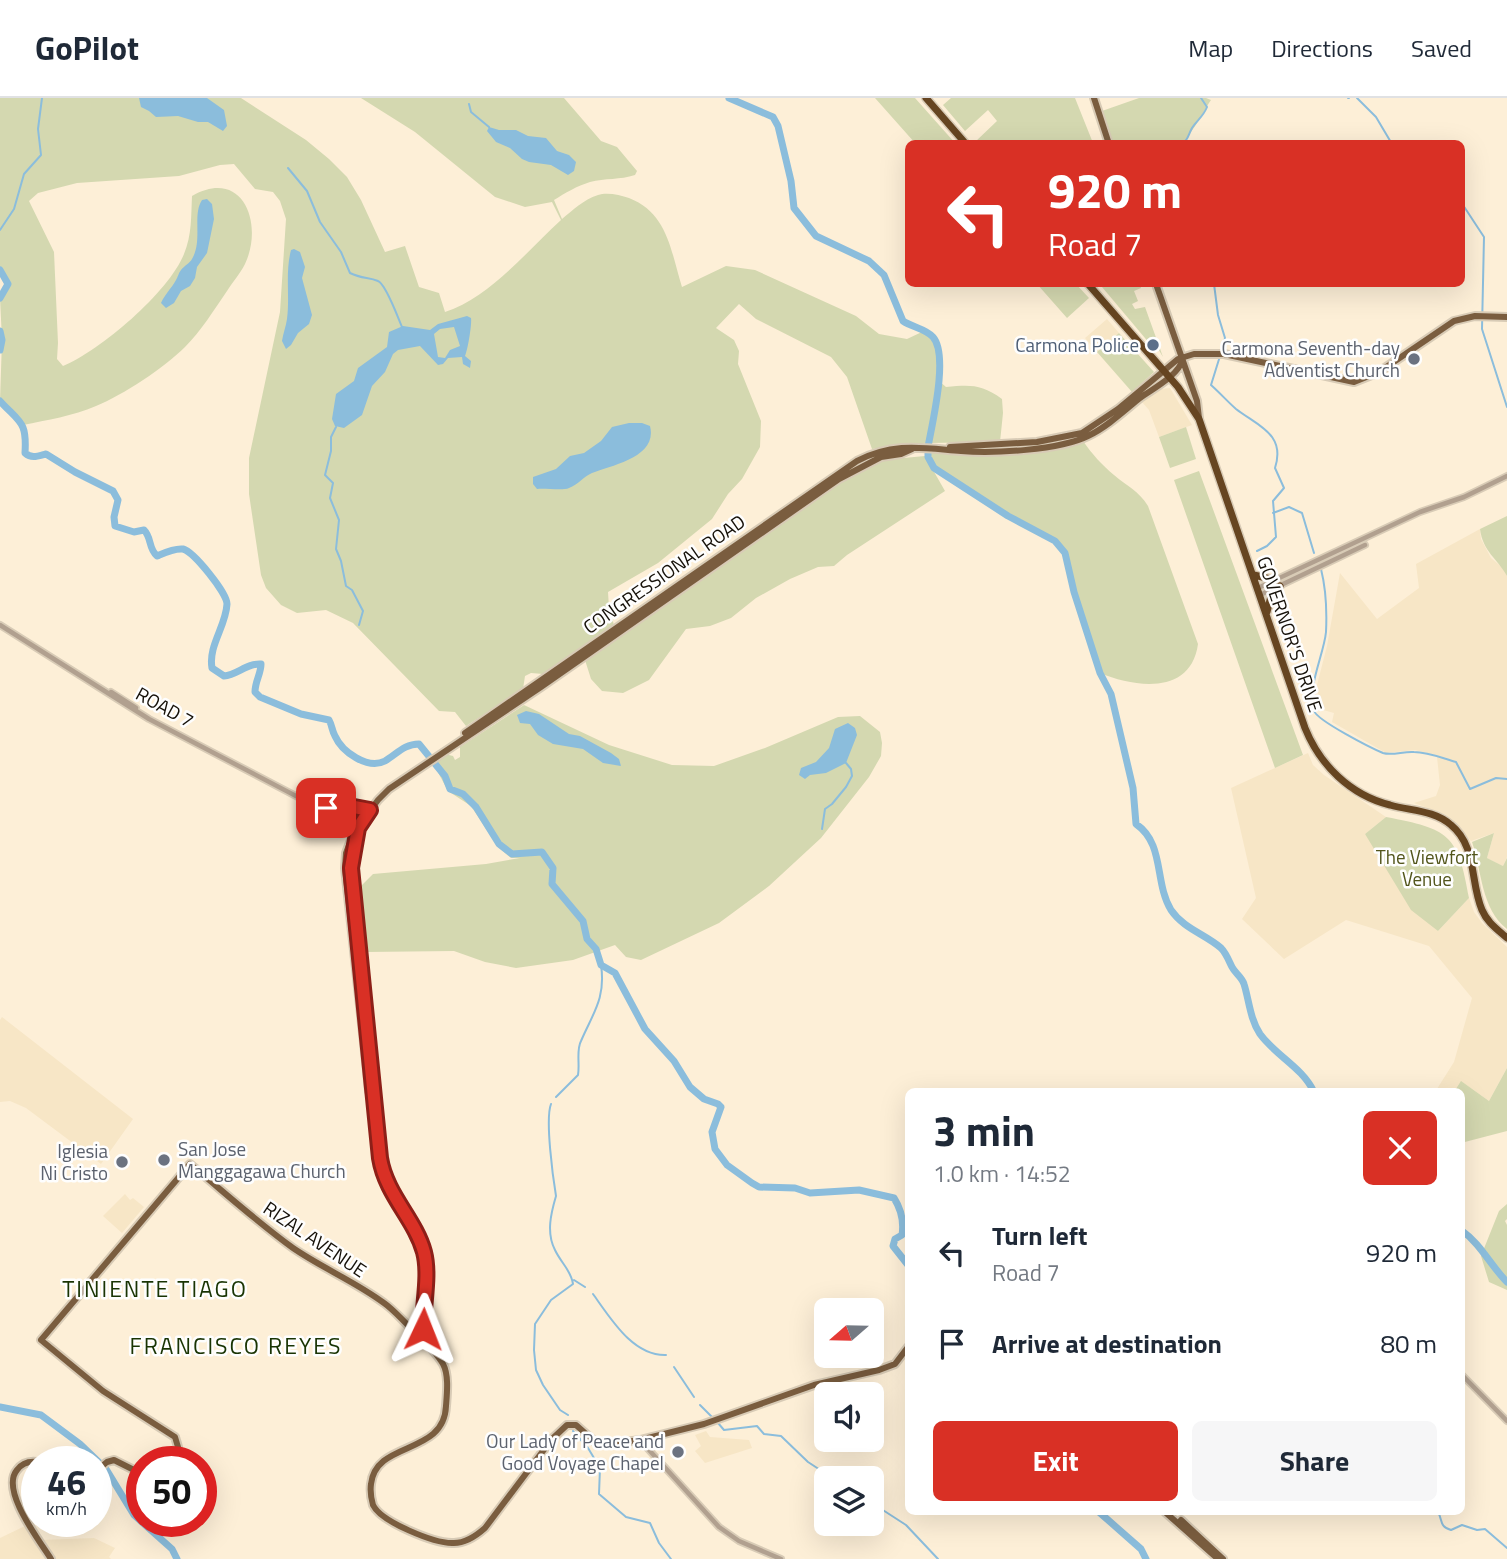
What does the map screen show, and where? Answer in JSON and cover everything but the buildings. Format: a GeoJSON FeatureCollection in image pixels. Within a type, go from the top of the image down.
{"type":"FeatureCollection","features":[{"type":"Feature","properties":{"kind":"highway"},"geometry":{"type":"LineString","coordinates":[[926,98],[963,140]]}},
{"type":"Feature","properties":{"kind":"highway","name":"GOVERNOR'S DRIVE"},"geometry":{"type":"LineString","coordinates":[[1091,287],[1187,398],[1199,419],[1305,728],[1322,761],[1338,777],[1368,796],[1389,805],[1431,813],[1457,830],[1468,849],[1483,911],[1495,928],[1507,937]]}},
{"type":"Feature","properties":{"kind":"highway"},"geometry":{"type":"LineString","coordinates":[[1254,575],[1280,582],[1268,601],[1267,616]]}},
{"type":"Feature","properties":{"kind":"main road"},"geometry":{"type":"LineString","coordinates":[[1094,98],[1108,140]]}},
{"type":"Feature","properties":{"kind":"main road"},"geometry":{"type":"LineString","coordinates":[[1157,287],[1197,401],[1199,419]]}},
{"type":"Feature","properties":{"kind":"main road"},"geometry":{"type":"LineString","coordinates":[[1183,359],[1194,354],[1224,354],[1339,380],[1359,382],[1379,372],[1454,321],[1475,316],[1507,317]]}},
{"type":"Feature","properties":{"kind":"main road","name":"CONGRESSIONAL ROAD"},"geometry":{"type":"LineString","coordinates":[[442,752],[537,682],[836,473],[879,451],[900,447],[939,449],[964,445],[1037,442],[1077,435],[1100,423],[1167,374],[1178,359],[1183,359]]}},
{"type":"Feature","properties":{"kind":"main road","name":"CONGRESSIONAL ROAD"},"geometry":{"type":"LineString","coordinates":[[424,1341],[424,1252],[383,1174],[349,860],[358,828],[368,812],[389,789],[541,687],[839,479],[881,457],[912,449]]}},
{"type":"Feature","properties":{"kind":"main road","name":"RIZAL AVENUE"},"geometry":{"type":"LineString","coordinates":[[178,1446],[175,1437],[103,1391],[41,1340],[190,1164],[295,1249],[385,1303],[424,1341]]}},
{"type":"Feature","properties":{"kind":"main road"},"geometry":{"type":"LineString","coordinates":[[413,1331],[423,1329]]}},
{"type":"Feature","properties":{"kind":"main road"},"geometry":{"type":"LineString","coordinates":[[424,1341],[446,1370],[445,1420],[431,1437],[386,1459],[374,1472],[370,1492],[376,1511],[390,1521],[440,1541],[458,1543],[475,1536],[485,1528],[564,1426],[576,1425],[594,1441],[604,1445],[640,1440],[723,1418],[814,1385],[890,1367],[905,1352]]}},
{"type":"Feature","properties":{"kind":"main road"},"geometry":{"type":"LineString","coordinates":[[21,1465],[14,1473],[11,1484],[21,1509]]}},
{"type":"Feature","properties":{"kind":"main road"},"geometry":{"type":"LineString","coordinates":[[1168,1515],[1218,1559]]}},
{"type":"Feature","properties":{"kind":"main road"},"geometry":{"type":"LineString","coordinates":[[1174,1515],[1223,1559]]}},
{"type":"Feature","properties":{"kind":"main road"},"geometry":{"type":"LineString","coordinates":[[38,1537],[51,1559]]}},
{"type":"Feature","properties":{"kind":"street"},"geometry":{"type":"LineString","coordinates":[[1280,582],[1420,512],[1464,497],[1507,476]]}},
{"type":"Feature","properties":{"kind":"street"},"geometry":{"type":"LineString","coordinates":[[1348,552],[1352,544]]}},
{"type":"Feature","properties":{"kind":"street"},"geometry":{"type":"LineString","coordinates":[[1259,592],[1365,545]]}},
{"type":"Feature","properties":{"kind":"street","name":"ROAD 7"},"geometry":{"type":"LineString","coordinates":[[0,623],[150,717],[322,807],[345,806],[368,812]]}},
{"type":"Feature","properties":{"kind":"street"},"geometry":{"type":"LineString","coordinates":[[1465,1378],[1507,1421]]}},
{"type":"Feature","properties":{"kind":"street"},"geometry":{"type":"LineString","coordinates":[[640,1440],[719,1527],[739,1541],[781,1559]]}},
{"type":"Feature","properties":{"kind":"shaded area"},"geometry":{"type":"Polygon","coordinates":[[[1107,319],[1119,333],[1097,352],[1085,338],[1107,319]]]}},
{"type":"Feature","properties":{"kind":"shaded area"},"geometry":{"type":"Polygon","coordinates":[[[1170,388],[1192,425],[1159,437],[1149,410],[1142,402],[1161,389],[1170,388]]]}},
{"type":"Feature","properties":{"kind":"shaded area"},"geometry":{"type":"Polygon","coordinates":[[[1480,529],[1481,539],[1491,558],[1503,568],[1507,576],[1507,857],[1503,866],[1487,858],[1494,833],[1471,841],[1446,815],[1414,803],[1436,796],[1440,785],[1437,757],[1451,759],[1415,750],[1386,753],[1332,722],[1334,713],[1309,706],[1310,698],[1319,699],[1317,685],[1340,573],[1377,619],[1419,588],[1416,564],[1480,529]]]}},
{"type":"Feature","properties":{"kind":"shaded area"},"geometry":{"type":"Polygon","coordinates":[[[1308,753],[1313,765],[1324,775],[1386,817],[1365,834],[1438,931],[1469,898],[1482,923],[1507,947],[1507,1068],[1489,1101],[1462,1082],[1457,1088],[1438,1088],[1454,1062],[1472,998],[1429,946],[1346,920],[1284,959],[1242,919],[1256,898],[1231,788],[1308,753]]]}},
{"type":"Feature","properties":{"kind":"shaded area"},"geometry":{"type":"Polygon","coordinates":[[[2,1017],[133,1119],[101,1164],[26,1108],[10,1101],[0,1102],[2,1017]]]}},
{"type":"Feature","properties":{"kind":"shaded area"},"geometry":{"type":"Polygon","coordinates":[[[125,1194],[130,1200],[133,1198],[144,1207],[122,1233],[103,1216],[125,1194]]]}},
{"type":"Feature","properties":{"kind":"shaded area"},"geometry":{"type":"Polygon","coordinates":[[[706,1431],[710,1437],[749,1440],[752,1448],[705,1463],[695,1451],[701,1446],[695,1435],[706,1431]]]}},
{"type":"Feature","properties":{"kind":"shaded area"},"geometry":{"type":"Polygon","coordinates":[[[21,1528],[21,1537],[34,1537],[46,1559],[0,1559],[0,1538],[21,1528]]]}},
{"type":"Feature","properties":{"kind":"shaded area"},"geometry":{"type":"Polygon","coordinates":[[[94,1538],[115,1548],[109,1557],[111,1559],[51,1559],[40,1540],[94,1538]]]}},
{"type":"Feature","properties":{"kind":"green space"},"geometry":{"type":"Polygon","coordinates":[[[0,98],[241,98],[306,140],[347,177],[385,252],[405,246],[419,287],[439,293],[445,312],[492,285],[561,220],[552,202],[525,207],[495,197],[415,132],[361,98],[564,98],[601,141],[617,147],[637,171],[629,177],[585,184],[554,200],[562,219],[583,202],[598,195],[625,197],[642,205],[660,224],[671,247],[682,287],[726,266],[755,270],[856,316],[879,334],[907,339],[924,331],[937,347],[939,381],[946,387],[982,388],[1002,399],[1000,442],[929,443],[872,449],[847,377],[831,357],[756,319],[739,304],[716,328],[734,340],[739,351],[738,364],[761,421],[760,447],[742,479],[728,494],[712,519],[658,563],[608,592],[614,625],[543,674],[531,673],[525,676],[523,689],[466,726],[455,712],[439,711],[353,623],[326,610],[297,613],[281,605],[266,588],[261,575],[249,494],[249,458],[280,312],[286,219],[280,201],[273,192],[255,189],[234,164],[179,176],[77,183],[38,193],[29,201],[54,252],[57,359],[63,366],[114,334],[164,285],[187,247],[192,196],[210,189],[224,189],[236,194],[245,204],[250,217],[250,248],[241,271],[191,341],[166,364],[130,388],[87,409],[23,425],[0,401],[0,298],[8,284],[0,270],[0,98]]]}},
{"type":"Feature","properties":{"kind":"green space"},"geometry":{"type":"Polygon","coordinates":[[[875,98],[915,98],[952,140],[912,140],[875,98]]]}},
{"type":"Feature","properties":{"kind":"green space"},"geometry":{"type":"Polygon","coordinates":[[[951,98],[1075,98],[1092,140],[977,140],[997,121],[988,110],[965,131],[943,105],[951,98]]]}},
{"type":"Feature","properties":{"kind":"green space"},"geometry":{"type":"Polygon","coordinates":[[[1139,98],[1211,100],[1185,140],[1112,140],[1102,111],[1139,98]]]}},
{"type":"Feature","properties":{"kind":"green space"},"geometry":{"type":"Polygon","coordinates":[[[1040,287],[1079,287],[1089,298],[1067,318],[1040,287]]]}},
{"type":"Feature","properties":{"kind":"green space"},"geometry":{"type":"Polygon","coordinates":[[[1102,287],[1141,287],[1134,291],[1138,301],[1132,304],[1135,309],[1145,307],[1163,357],[1154,342],[1150,344],[1102,287]]]}},
{"type":"Feature","properties":{"kind":"green space"},"geometry":{"type":"Polygon","coordinates":[[[1119,333],[1154,372],[1132,392],[1097,352],[1119,333]]]}},
{"type":"Feature","properties":{"kind":"green space"},"geometry":{"type":"Polygon","coordinates":[[[1186,427],[1196,459],[1170,468],[1159,437],[1186,427]]]}},
{"type":"Feature","properties":{"kind":"green space"},"geometry":{"type":"Polygon","coordinates":[[[1083,441],[1101,463],[1137,492],[1148,506],[1198,644],[1193,661],[1185,672],[1173,680],[1145,684],[1100,673],[1074,592],[1065,553],[1055,541],[963,489],[934,468],[927,458],[929,453],[1005,453],[1083,441]]]}},
{"type":"Feature","properties":{"kind":"green space"},"geometry":{"type":"Polygon","coordinates":[[[925,456],[945,491],[834,566],[818,567],[790,579],[756,598],[731,618],[710,626],[686,629],[649,680],[623,693],[602,691],[591,679],[585,660],[840,482],[882,460],[925,456]]]}},
{"type":"Feature","properties":{"kind":"green space"},"geometry":{"type":"Polygon","coordinates":[[[1199,471],[1303,755],[1275,768],[1174,480],[1199,471]]]}},
{"type":"Feature","properties":{"kind":"green space"},"geometry":{"type":"Polygon","coordinates":[[[1507,516],[1507,576],[1487,549],[1480,529],[1507,516]]]}},
{"type":"Feature","properties":{"kind":"green space"},"geometry":{"type":"Polygon","coordinates":[[[524,705],[609,745],[672,765],[714,766],[838,717],[860,716],[880,732],[881,756],[869,777],[821,838],[769,886],[719,923],[641,960],[626,957],[615,945],[573,960],[516,968],[485,962],[454,951],[366,952],[361,886],[373,874],[486,864],[520,858],[511,858],[498,847],[471,806],[448,791],[433,763],[445,754],[453,756],[455,760],[460,757],[460,747],[524,705]]]}},
{"type":"Feature","properties":{"kind":"green space","name":"The Viewfort Venue"},"geometry":{"type":"Polygon","coordinates":[[[1386,817],[1437,831],[1455,847],[1469,898],[1438,931],[1411,910],[1365,834],[1386,817]]]}},
{"type":"Feature","properties":{"kind":"green space"},"geometry":{"type":"Polygon","coordinates":[[[1494,833],[1487,858],[1503,866],[1507,858],[1507,929],[1498,921],[1487,900],[1472,842],[1494,833]]]}},
{"type":"Feature","properties":{"kind":"green space"},"geometry":{"type":"Polygon","coordinates":[[[1507,1068],[1507,1131],[1465,1142],[1465,1088],[1457,1088],[1461,1081],[1489,1101],[1507,1068]]]}},
{"type":"Feature","properties":{"kind":"green space"},"geometry":{"type":"Polygon","coordinates":[[[1507,1204],[1507,1290],[1489,1282],[1481,1256],[1499,1211],[1507,1204]]]}},
{"type":"Feature","properties":{"kind":"water"},"geometry":{"type":"Polygon","coordinates":[[[139,98],[207,98],[224,110],[227,126],[223,131],[208,122],[178,116],[156,117],[141,107],[139,98]]]}},
{"type":"Feature","properties":{"kind":"water"},"geometry":{"type":"Polygon","coordinates":[[[489,127],[516,130],[528,136],[546,138],[557,151],[569,155],[576,162],[574,171],[568,175],[551,165],[522,159],[510,148],[496,142],[487,131],[489,127]]]}},
{"type":"Feature","properties":{"kind":"water"},"geometry":{"type":"Polygon","coordinates":[[[207,199],[212,204],[214,219],[207,253],[197,267],[190,286],[181,291],[174,303],[166,308],[161,303],[195,252],[199,206],[202,200],[207,199]]]}},
{"type":"Feature","properties":{"kind":"water"},"geometry":{"type":"Polygon","coordinates":[[[291,250],[300,252],[305,267],[302,278],[312,315],[309,324],[286,349],[282,341],[287,322],[289,259],[291,250]]]}},
{"type":"Feature","properties":{"kind":"water"},"geometry":{"type":"Polygon","coordinates":[[[467,316],[471,318],[465,356],[471,361],[470,368],[463,364],[462,357],[448,358],[438,365],[420,346],[398,350],[393,354],[385,372],[372,386],[362,415],[344,428],[335,426],[332,419],[336,394],[354,381],[358,368],[387,347],[389,332],[403,326],[430,330],[438,324],[467,316]],[[454,327],[440,329],[434,334],[438,357],[445,358],[450,350],[460,346],[454,327]]]}},
{"type":"Feature","properties":{"kind":"water"},"geometry":{"type":"Polygon","coordinates":[[[629,423],[650,426],[651,437],[647,445],[632,458],[592,473],[566,489],[537,489],[533,484],[533,477],[556,469],[570,456],[584,453],[601,441],[612,427],[629,423]]]}},
{"type":"Feature","properties":{"kind":"water"},"geometry":{"type":"Polygon","coordinates":[[[526,711],[539,714],[569,734],[580,736],[611,753],[619,759],[621,766],[603,763],[583,749],[553,744],[538,735],[530,724],[520,723],[517,715],[526,711]]]}},
{"type":"Feature","properties":{"kind":"water"},"geometry":{"type":"Polygon","coordinates":[[[848,723],[855,728],[857,735],[846,763],[805,779],[799,775],[801,768],[816,762],[829,748],[835,729],[848,723]]]}},
{"type":"Feature","properties":{"kind":"waterway"},"geometry":{"type":"LineString","coordinates":[[0,230],[14,209],[24,174],[41,155],[38,129],[42,98]]}},
{"type":"Feature","properties":{"kind":"waterway"},"geometry":{"type":"LineString","coordinates":[[729,98],[773,117],[778,126],[791,181],[794,208],[816,236],[869,261],[884,275],[903,321],[927,332],[938,346],[940,374],[928,447],[928,457],[934,468],[1008,516],[1055,541],[1065,553],[1074,592],[1100,673],[1111,694],[1133,788],[1136,824],[1151,842],[1162,888],[1171,910],[1188,927],[1223,950],[1243,982],[1260,1034],[1303,1075],[1312,1088]]}},
{"type":"Feature","properties":{"kind":"waterway"},"geometry":{"type":"LineString","coordinates":[[1186,140],[1207,107],[1201,98]]}},
{"type":"Feature","properties":{"kind":"waterway"},"geometry":{"type":"LineString","coordinates":[[1357,98],[1376,117],[1390,140]]}},
{"type":"Feature","properties":{"kind":"waterway"},"geometry":{"type":"LineString","coordinates":[[469,104],[471,112],[489,127]]}},
{"type":"Feature","properties":{"kind":"waterway"},"geometry":{"type":"LineString","coordinates":[[288,168],[307,191],[320,222],[341,252],[350,273],[381,283],[402,327]]}},
{"type":"Feature","properties":{"kind":"waterway"},"geometry":{"type":"LineString","coordinates":[[1465,208],[1484,237],[1482,329],[1507,407]]}},
{"type":"Feature","properties":{"kind":"waterway"},"geometry":{"type":"LineString","coordinates":[[0,270],[8,284],[0,298]]}},
{"type":"Feature","properties":{"kind":"waterway"},"geometry":{"type":"LineString","coordinates":[[1214,287],[1218,315],[1225,338],[1222,351]]}},
{"type":"Feature","properties":{"kind":"waterway"},"geometry":{"type":"LineString","coordinates":[[0,331],[0,350]]}},
{"type":"Feature","properties":{"kind":"waterway"},"geometry":{"type":"LineString","coordinates":[[1220,356],[1211,385],[1236,409],[1268,432],[1277,447],[1275,468],[1284,488],[1273,501],[1276,537],[1257,551]]}},
{"type":"Feature","properties":{"kind":"waterway"},"geometry":{"type":"LineString","coordinates":[[0,401],[21,423],[25,434],[25,453],[33,456],[46,454],[113,491],[118,500],[115,526],[134,532],[144,530],[157,556],[183,549],[195,557],[209,574],[222,591],[227,604],[211,660],[212,668],[224,676],[251,665],[261,664],[255,692],[260,697],[301,714],[329,720],[343,748],[364,761],[385,761],[405,748],[419,744],[445,776],[450,789],[463,794],[476,807],[499,844],[512,854],[542,852],[553,868],[552,884],[583,921],[587,939],[596,949],[601,965],[615,973],[645,1029],[674,1061],[690,1087],[704,1099],[721,1107],[712,1132],[715,1149],[727,1165],[759,1187],[795,1188],[810,1193],[859,1190],[894,1198],[903,1230],[893,1246],[905,1261]]}},
{"type":"Feature","properties":{"kind":"waterway"},"geometry":{"type":"LineString","coordinates":[[336,427],[331,437],[331,451],[325,475],[333,483],[330,498],[339,520],[336,549],[346,586],[352,590],[363,611],[359,625]]}},
{"type":"Feature","properties":{"kind":"waterway"},"geometry":{"type":"LineString","coordinates":[[1273,513],[1289,507],[1302,513],[1314,553]]}},
{"type":"Feature","properties":{"kind":"waterway"},"geometry":{"type":"LineString","coordinates":[[1321,569],[1326,624],[1325,641],[1312,693],[1314,711],[1346,734],[1383,753],[1419,752],[1456,762],[1470,789],[1496,778],[1507,779]]}},
{"type":"Feature","properties":{"kind":"waterway"},"geometry":{"type":"LineString","coordinates":[[822,829],[825,809],[846,787],[852,776],[846,763]]}},
{"type":"Feature","properties":{"kind":"waterway"},"geometry":{"type":"LineString","coordinates":[[556,1097],[578,1075],[580,1045],[602,987],[601,965]]}},
{"type":"Feature","properties":{"kind":"waterway"},"geometry":{"type":"LineString","coordinates":[[551,1104],[549,1135],[556,1196],[550,1230],[552,1243],[573,1284],[551,1300],[535,1324],[534,1350],[536,1370],[543,1385],[560,1410],[568,1415]]}},
{"type":"Feature","properties":{"kind":"waterway"},"geometry":{"type":"LineString","coordinates":[[1465,1234],[1507,1282]]}},
{"type":"Feature","properties":{"kind":"waterway"},"geometry":{"type":"LineString","coordinates":[[574,1280],[585,1287]]}},
{"type":"Feature","properties":{"kind":"waterway"},"geometry":{"type":"LineString","coordinates":[[593,1294],[615,1325],[633,1343],[654,1354],[666,1355]]}},
{"type":"Feature","properties":{"kind":"waterway"},"geometry":{"type":"LineString","coordinates":[[674,1367],[694,1397]]}},
{"type":"Feature","properties":{"kind":"waterway"},"geometry":{"type":"LineString","coordinates":[[700,1405],[714,1419]]}},
{"type":"Feature","properties":{"kind":"waterway"},"geometry":{"type":"LineString","coordinates":[[0,1407],[41,1415],[80,1444],[106,1469],[134,1515],[172,1549],[177,1559]]}},
{"type":"Feature","properties":{"kind":"waterway"},"geometry":{"type":"LineString","coordinates":[[718,1423],[724,1430],[757,1426],[764,1434],[781,1436],[814,1466]]}},
{"type":"Feature","properties":{"kind":"waterway"},"geometry":{"type":"LineString","coordinates":[[573,1431],[600,1468],[599,1494],[626,1517],[650,1523],[659,1543],[671,1559]]}},
{"type":"Feature","properties":{"kind":"waterway"},"geometry":{"type":"LineString","coordinates":[[884,1511],[906,1525],[938,1559]]}},
{"type":"Feature","properties":{"kind":"waterway"},"geometry":{"type":"LineString","coordinates":[[1102,1515],[1141,1549],[1146,1559]]}},
{"type":"Feature","properties":{"kind":"waterway"},"geometry":{"type":"LineString","coordinates":[[1439,1515],[1443,1525],[1451,1530],[1462,1525],[1477,1530],[1485,1529],[1507,1548]]}},
{"type":"Feature","properties":{"kind":"place","name":"Carmona Police"},"geometry":{"type":"Point","coordinates":[1153,345]}},
{"type":"Feature","properties":{"kind":"place","name":"Carmona Seventh-day Adventist Church"},"geometry":{"type":"Point","coordinates":[1414,359]}},
{"type":"Feature","properties":{"kind":"place","name":"San Jose Manggagawa Church"},"geometry":{"type":"Point","coordinates":[164,1160]}},
{"type":"Feature","properties":{"kind":"place","name":"Iglesia Ni Cristo"},"geometry":{"type":"Point","coordinates":[122,1162]}},
{"type":"Feature","properties":{"kind":"place","name":"Our Lady of Peace and Good Voyage Chapel"},"geometry":{"type":"Point","coordinates":[678,1452]}},
{"type":"Feature","properties":{"kind":"district","name":"TINIENTE TIAGO"},"geometry":{"type":"Point","coordinates":[155,1289]}},
{"type":"Feature","properties":{"kind":"district","name":"FRANCISCO REYES"},"geometry":{"type":"Point","coordinates":[236,1346]}},
{"type":"Feature","properties":{"kind":"route"},"geometry":{"type":"LineString","coordinates":[[326,808],[349,806],[370,810],[358,828],[351,868],[380,1158],[392,1195],[424,1252],[423,1329]]}}]}
